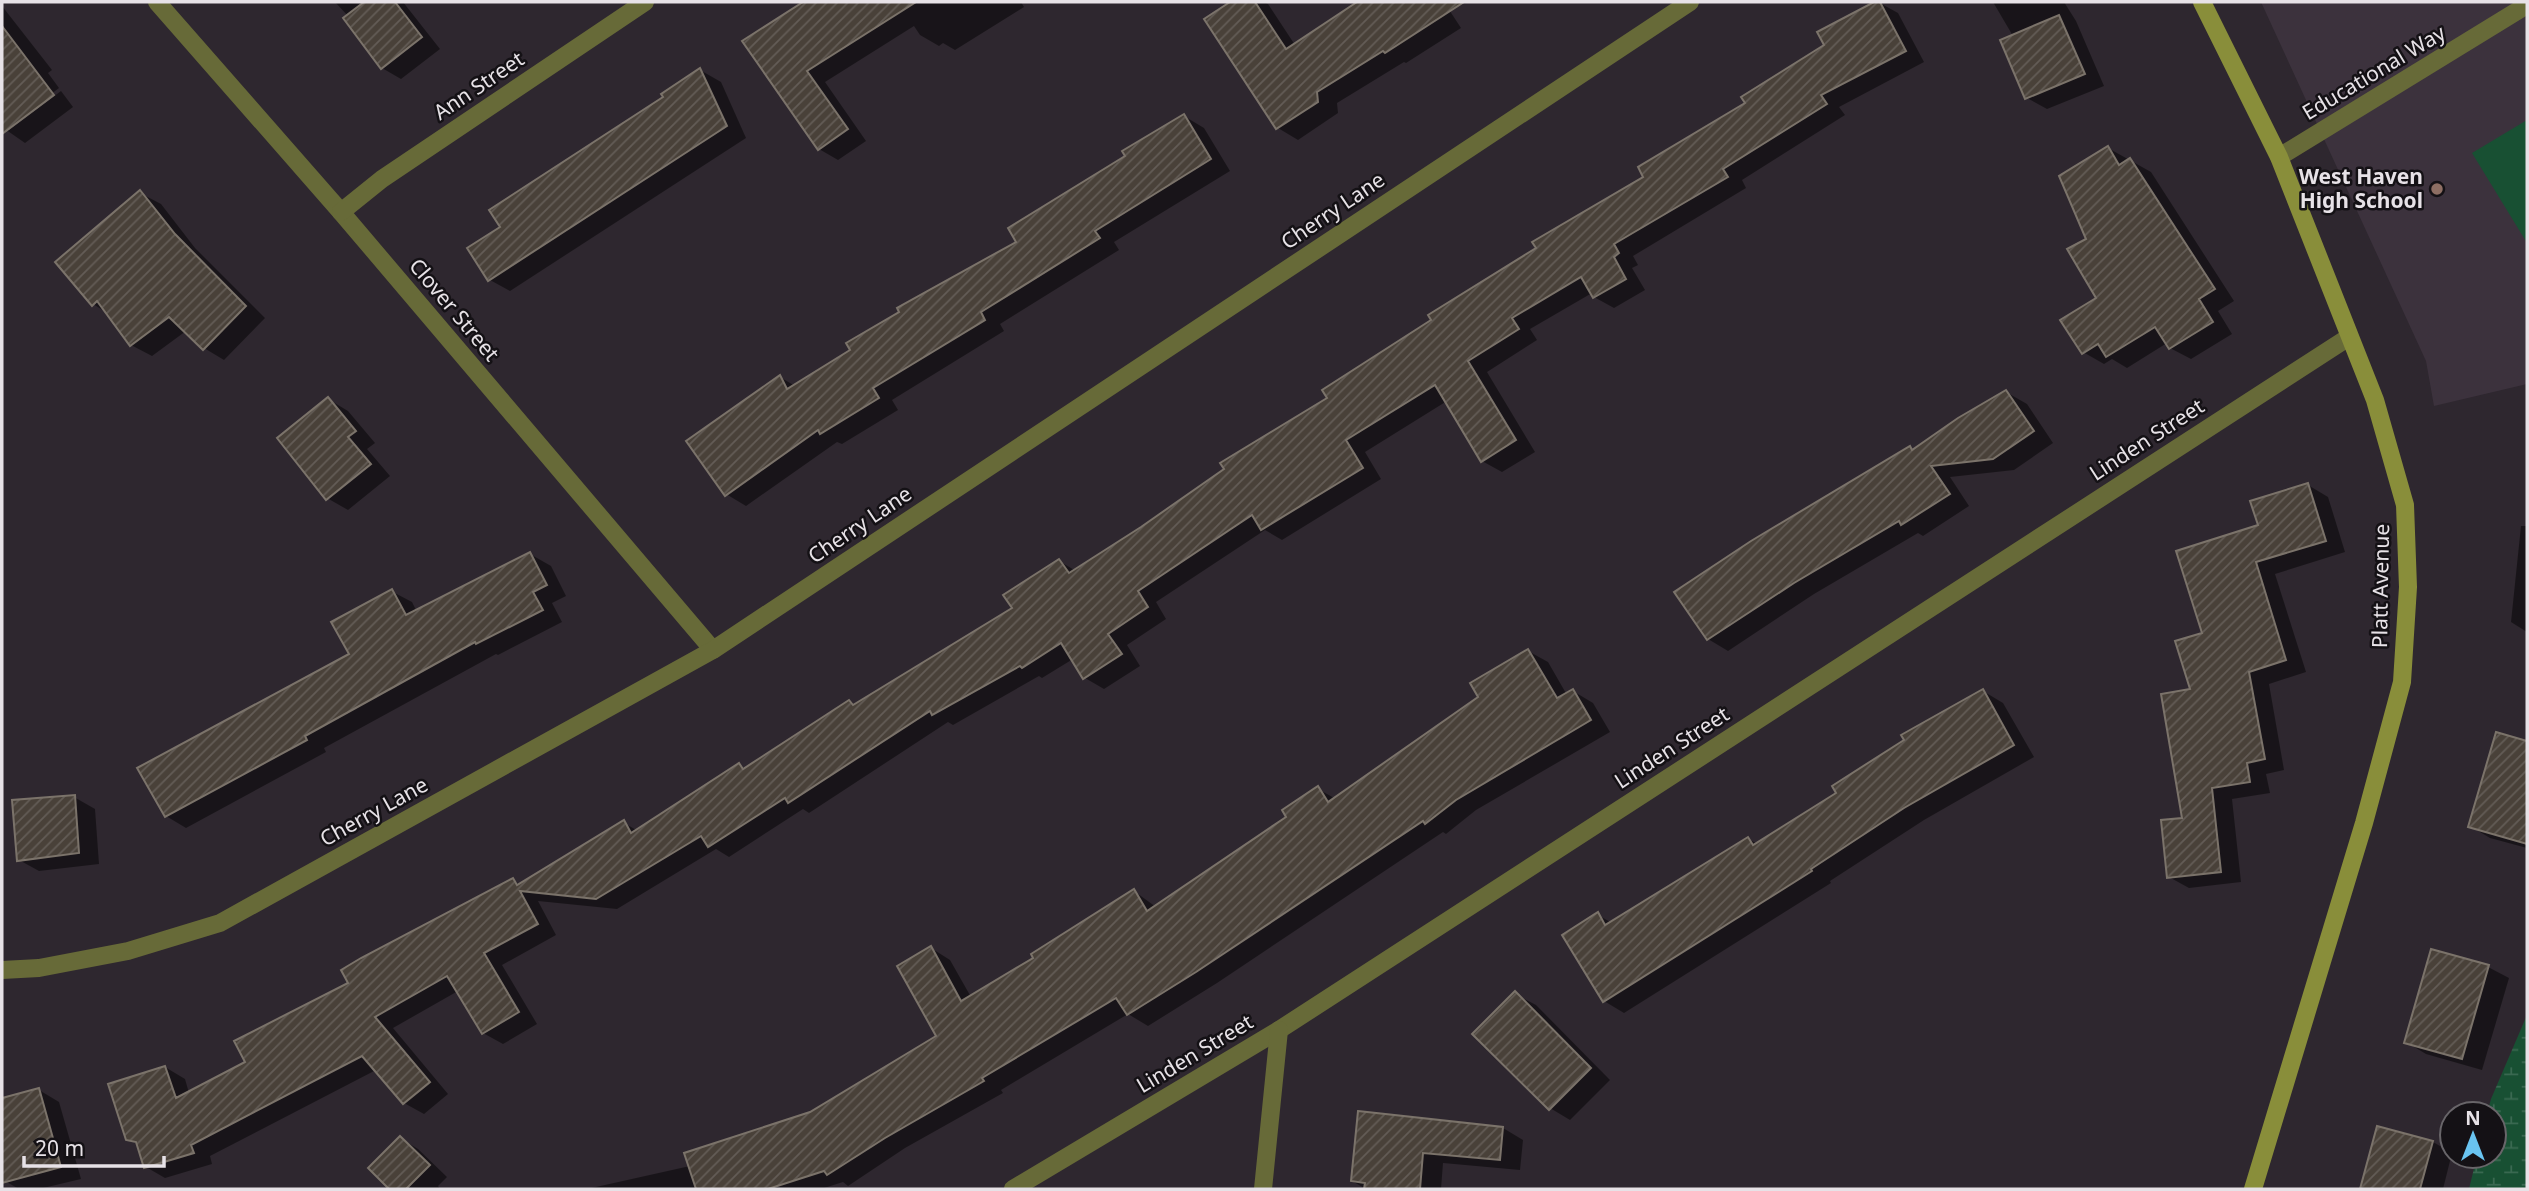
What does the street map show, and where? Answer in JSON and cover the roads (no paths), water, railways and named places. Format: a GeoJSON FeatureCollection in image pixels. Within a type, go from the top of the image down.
{"type":"FeatureCollection","features":[{"type":"Feature","properties":{"kind":"main road","name":"Platt Avenue"},"geometry":{"type":"LineString","coordinates":[[2202,2],[2279,157],[2375,400],[2405,505],[2407,587],[2402,682],[2364,823],[2253,1189]]}},
{"type":"Feature","properties":{"kind":"street","name":"Clover Street"},"geometry":{"type":"LineString","coordinates":[[157,2],[341,212],[713,650]]}},
{"type":"Feature","properties":{"kind":"street","name":"Ann Street"},"geometry":{"type":"LineString","coordinates":[[341,212],[382,179],[645,2]]}},
{"type":"Feature","properties":{"kind":"street","name":"Cherry Lane"},"geometry":{"type":"LineString","coordinates":[[2,970],[39,968],[128,951],[220,923],[713,650],[1689,2]]}},
{"type":"Feature","properties":{"kind":"street","name":"Educational Way"},"geometry":{"type":"LineString","coordinates":[[2279,157],[2527,5]]}},
{"type":"Feature","properties":{"kind":"street","name":"Linden Street"},"geometry":{"type":"LineString","coordinates":[[1013,1189],[1279,1030],[2349,337]]}},
{"type":"Feature","properties":{"kind":"street"},"geometry":{"type":"LineString","coordinates":[[1263,1189],[1279,1030]]}},
{"type":"Feature","properties":{"kind":"place","name":"West Haven High School"},"geometry":{"type":"Point","coordinates":[2437,189]}}]}
